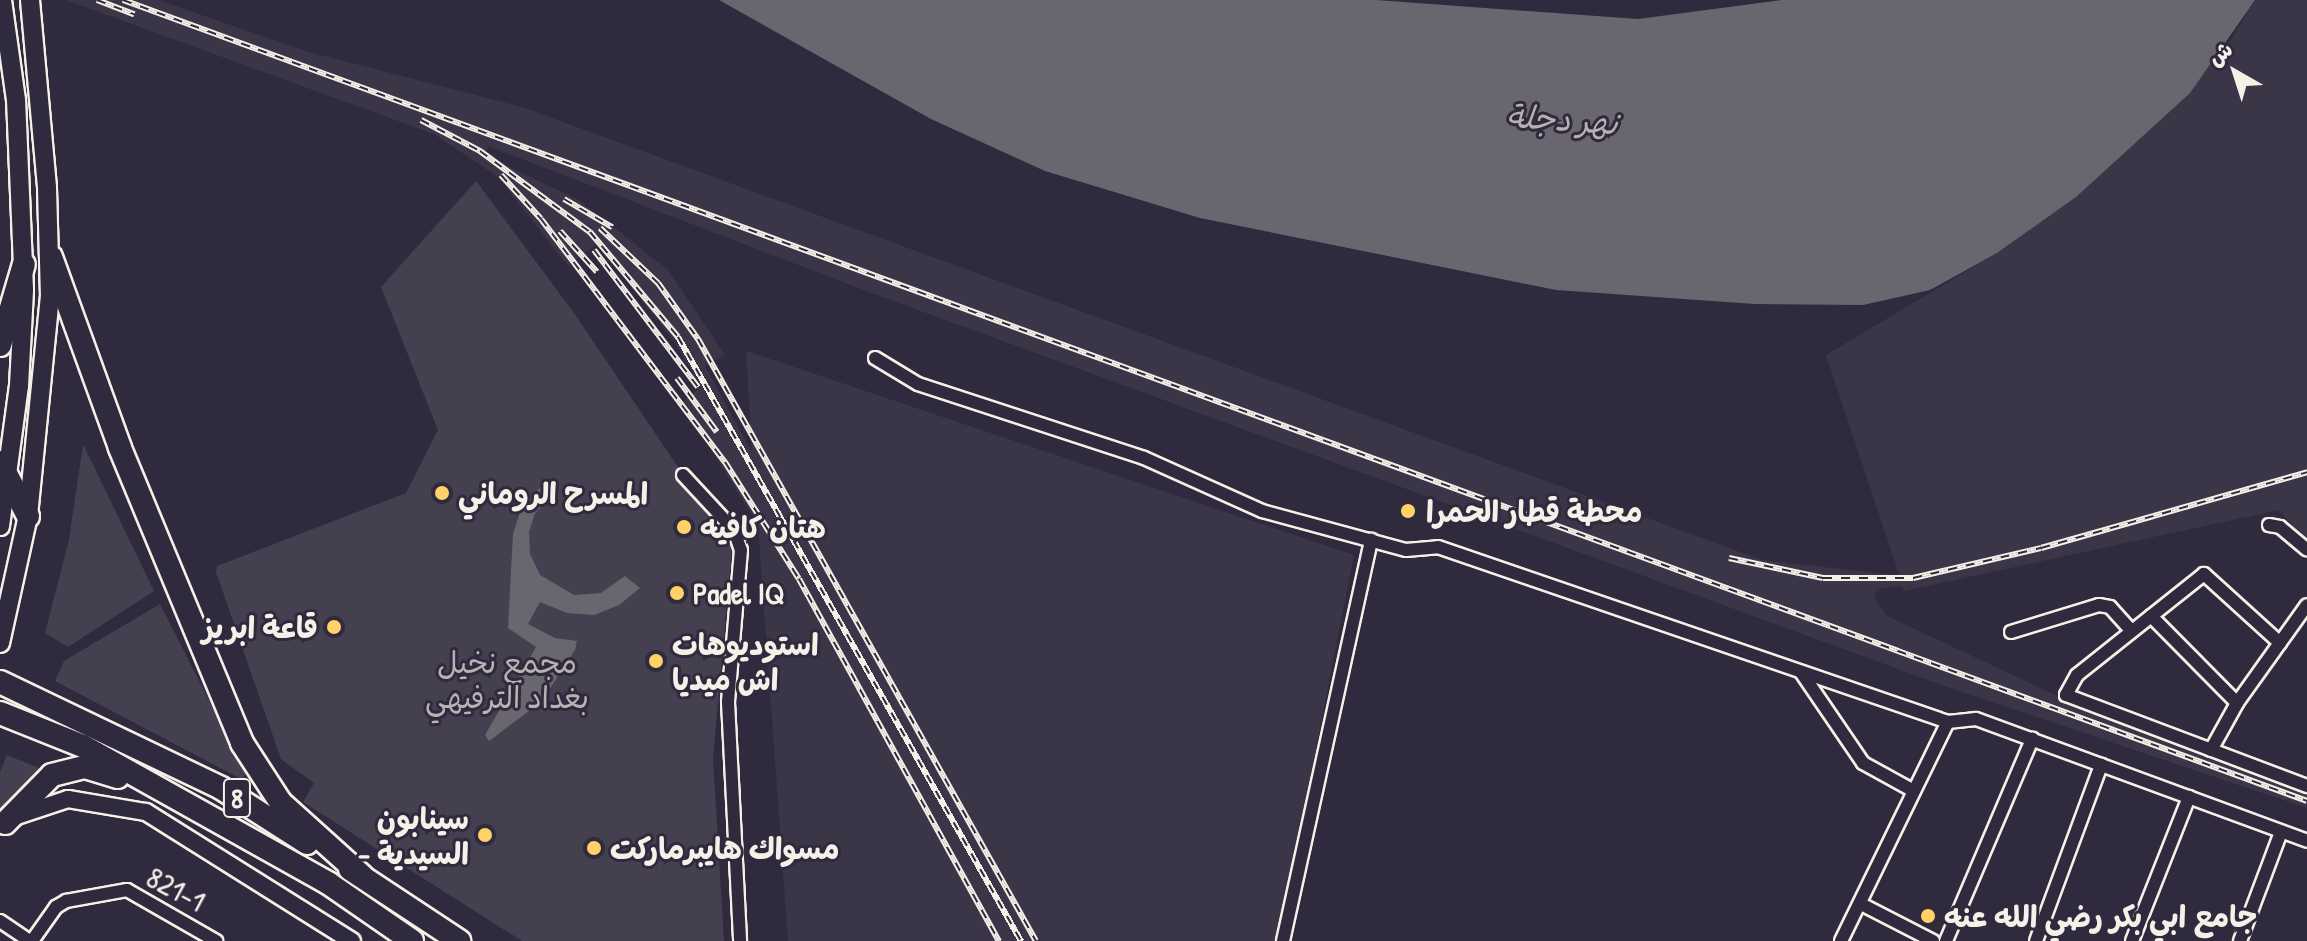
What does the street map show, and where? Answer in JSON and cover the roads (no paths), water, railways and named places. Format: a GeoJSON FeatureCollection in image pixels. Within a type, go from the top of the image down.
{"type":"FeatureCollection","features":[{"type":"Feature","properties":{"kind":"highway"},"geometry":{"type":"LineString","coordinates":[[51,257],[120,448],[242,743],[281,803],[362,876]]}},
{"type":"Feature","properties":{"kind":"highway"},"geometry":{"type":"LineString","coordinates":[[0,345],[24,264]]}},
{"type":"Feature","properties":{"kind":"highway"},"geometry":{"type":"LineString","coordinates":[[4,469],[28,516]]}},
{"type":"Feature","properties":{"kind":"highway","name":"8"},"geometry":{"type":"LineString","coordinates":[[0,682],[221,788],[459,941]]}},
{"type":"Feature","properties":{"kind":"highway","name":"8"},"geometry":{"type":"LineString","coordinates":[[0,713],[83,746],[190,805],[328,883],[412,941]]}},
{"type":"Feature","properties":{"kind":"highway"},"geometry":{"type":"LineString","coordinates":[[3,827],[32,790],[52,775],[85,767],[190,805]]}},
{"type":"Feature","properties":{"kind":"main road"},"geometry":{"type":"LineString","coordinates":[[0,526],[24,264],[16,100],[2,0]]}},
{"type":"Feature","properties":{"kind":"main road"},"geometry":{"type":"LineString","coordinates":[[2,637],[28,516],[45,375],[51,257],[31,4]]}},
{"type":"Feature","properties":{"kind":"street"},"geometry":{"type":"LineString","coordinates":[[875,358],[918,384],[1144,458],[1262,511],[1406,550],[1438,547],[1948,722],[1976,719],[2307,841]]}},
{"type":"Feature","properties":{"kind":"street"},"geometry":{"type":"LineString","coordinates":[[683,475],[734,530],[741,550],[728,702],[740,941]]}},
{"type":"Feature","properties":{"kind":"street"},"geometry":{"type":"LineString","coordinates":[[2269,525],[2280,527],[2307,550]]}},
{"type":"Feature","properties":{"kind":"street"},"geometry":{"type":"LineString","coordinates":[[1283,941],[1371,540]]}},
{"type":"Feature","properties":{"kind":"street"},"geometry":{"type":"LineString","coordinates":[[2280,643],[2206,575],[2131,630],[2077,675],[2066,695],[2305,782]]}},
{"type":"Feature","properties":{"kind":"street"},"geometry":{"type":"LineString","coordinates":[[2011,632],[2099,605],[2110,607],[2131,630]]}},
{"type":"Feature","properties":{"kind":"street"},"geometry":{"type":"LineString","coordinates":[[2211,750],[2237,703],[2307,605]]}},
{"type":"Feature","properties":{"kind":"street"},"geometry":{"type":"LineString","coordinates":[[2151,616],[2237,703]]}},
{"type":"Feature","properties":{"kind":"street"},"geometry":{"type":"LineString","coordinates":[[1800,671],[1863,763],[1914,791]]}},
{"type":"Feature","properties":{"kind":"street"},"geometry":{"type":"LineString","coordinates":[[1841,941],[1948,722]]}},
{"type":"Feature","properties":{"kind":"street"},"geometry":{"type":"LineString","coordinates":[[1946,941],[2032,739]]}},
{"type":"Feature","properties":{"kind":"street"},"geometry":{"type":"LineString","coordinates":[[2036,941],[2101,765]]}},
{"type":"Feature","properties":{"kind":"street"},"geometry":{"type":"LineString","coordinates":[[2132,941],[2189,797]]}},
{"type":"Feature","properties":{"kind":"street"},"geometry":{"type":"LineString","coordinates":[[3,827],[40,805],[68,799],[146,812],[352,941]]}},
{"type":"Feature","properties":{"kind":"street"},"geometry":{"type":"LineString","coordinates":[[2240,941],[2281,832]]}},
{"type":"Feature","properties":{"kind":"street","name":"821-1"},"geometry":{"type":"LineString","coordinates":[[0,921],[31,941],[56,907],[66,901],[127,890],[216,941]]}},
{"type":"Feature","properties":{"kind":"street"},"geometry":{"type":"LineString","coordinates":[[1861,904],[1933,941]]}},
{"type":"Feature","properties":{"kind":"water","name":"نهر دجلة"},"geometry":{"type":"Polygon","coordinates":[[[719,0],[1376,0],[1638,19],[1781,0],[2255,0],[2190,93],[2076,197],[1997,253],[1930,290],[1863,305],[1755,304],[1556,290],[1200,218],[1045,171],[931,119],[719,0]]]}},
{"type":"Feature","properties":{"kind":"water"},"geometry":{"type":"Polygon","coordinates":[[[548,480],[555,493],[535,513],[529,532],[530,554],[540,575],[574,595],[601,593],[625,576],[640,588],[619,605],[594,615],[567,613],[540,602],[528,624],[555,638],[577,641],[575,650],[541,702],[489,741],[485,735],[536,647],[508,628],[513,534],[522,506],[548,480]]]}},
{"type":"Feature","properties":{"kind":"railway"},"geometry":{"type":"LineString","coordinates":[[97,0],[134,14]]}},
{"type":"Feature","properties":{"kind":"railway"},"geometry":{"type":"LineString","coordinates":[[123,0],[2307,801]]}},
{"type":"Feature","properties":{"kind":"railway"},"geometry":{"type":"LineString","coordinates":[[421,120],[480,151],[590,232],[678,337],[1021,941]]}},
{"type":"Feature","properties":{"kind":"railway"},"geometry":{"type":"LineString","coordinates":[[501,175],[541,219],[725,462],[799,579],[999,941]]}},
{"type":"Feature","properties":{"kind":"railway"},"geometry":{"type":"LineString","coordinates":[[564,199],[612,227]]}},
{"type":"Feature","properties":{"kind":"railway"},"geometry":{"type":"LineString","coordinates":[[600,228],[658,283],[698,339],[1036,941]]}},
{"type":"Feature","properties":{"kind":"railway"},"geometry":{"type":"LineString","coordinates":[[560,231],[597,272]]}},
{"type":"Feature","properties":{"kind":"railway"},"geometry":{"type":"LineString","coordinates":[[594,250],[698,387]]}},
{"type":"Feature","properties":{"kind":"railway"},"geometry":{"type":"LineString","coordinates":[[677,378],[717,432]]}},
{"type":"Feature","properties":{"kind":"railway"},"geometry":{"type":"LineString","coordinates":[[1729,558],[1823,578],[1913,578],[2041,548],[2307,472]]}},
{"type":"Feature","properties":{"kind":"place","name":"المسرح الروماني"},"geometry":{"type":"Point","coordinates":[442,493]}},
{"type":"Feature","properties":{"kind":"place","name":"محطة قطار الحمرا"},"geometry":{"type":"Point","coordinates":[1408,511]}},
{"type":"Feature","properties":{"kind":"place","name":"هتان كافيه"},"geometry":{"type":"Point","coordinates":[684,527]}},
{"type":"Feature","properties":{"kind":"place","name":"Padel IQ"},"geometry":{"type":"Point","coordinates":[677,593]}},
{"type":"Feature","properties":{"kind":"place","name":"قاعة ابريز"},"geometry":{"type":"Point","coordinates":[334,627]}},
{"type":"Feature","properties":{"kind":"place","name":"استوديوهات اش ميديا"},"geometry":{"type":"Point","coordinates":[656,661]}},
{"type":"Feature","properties":{"kind":"place","name":"سينابون - السيدية"},"geometry":{"type":"Point","coordinates":[485,835]}},
{"type":"Feature","properties":{"kind":"place","name":"مسواك هايبرماركت"},"geometry":{"type":"Point","coordinates":[594,848]}},
{"type":"Feature","properties":{"kind":"place","name":"جامع ابي بكر رضي الله عنه"},"geometry":{"type":"Point","coordinates":[1928,916]}},
{"type":"Feature","properties":{"kind":"park label","name":"مجمع نخيل بغداد الترفيهي"},"geometry":{"type":"Point","coordinates":[507,679]}}]}
